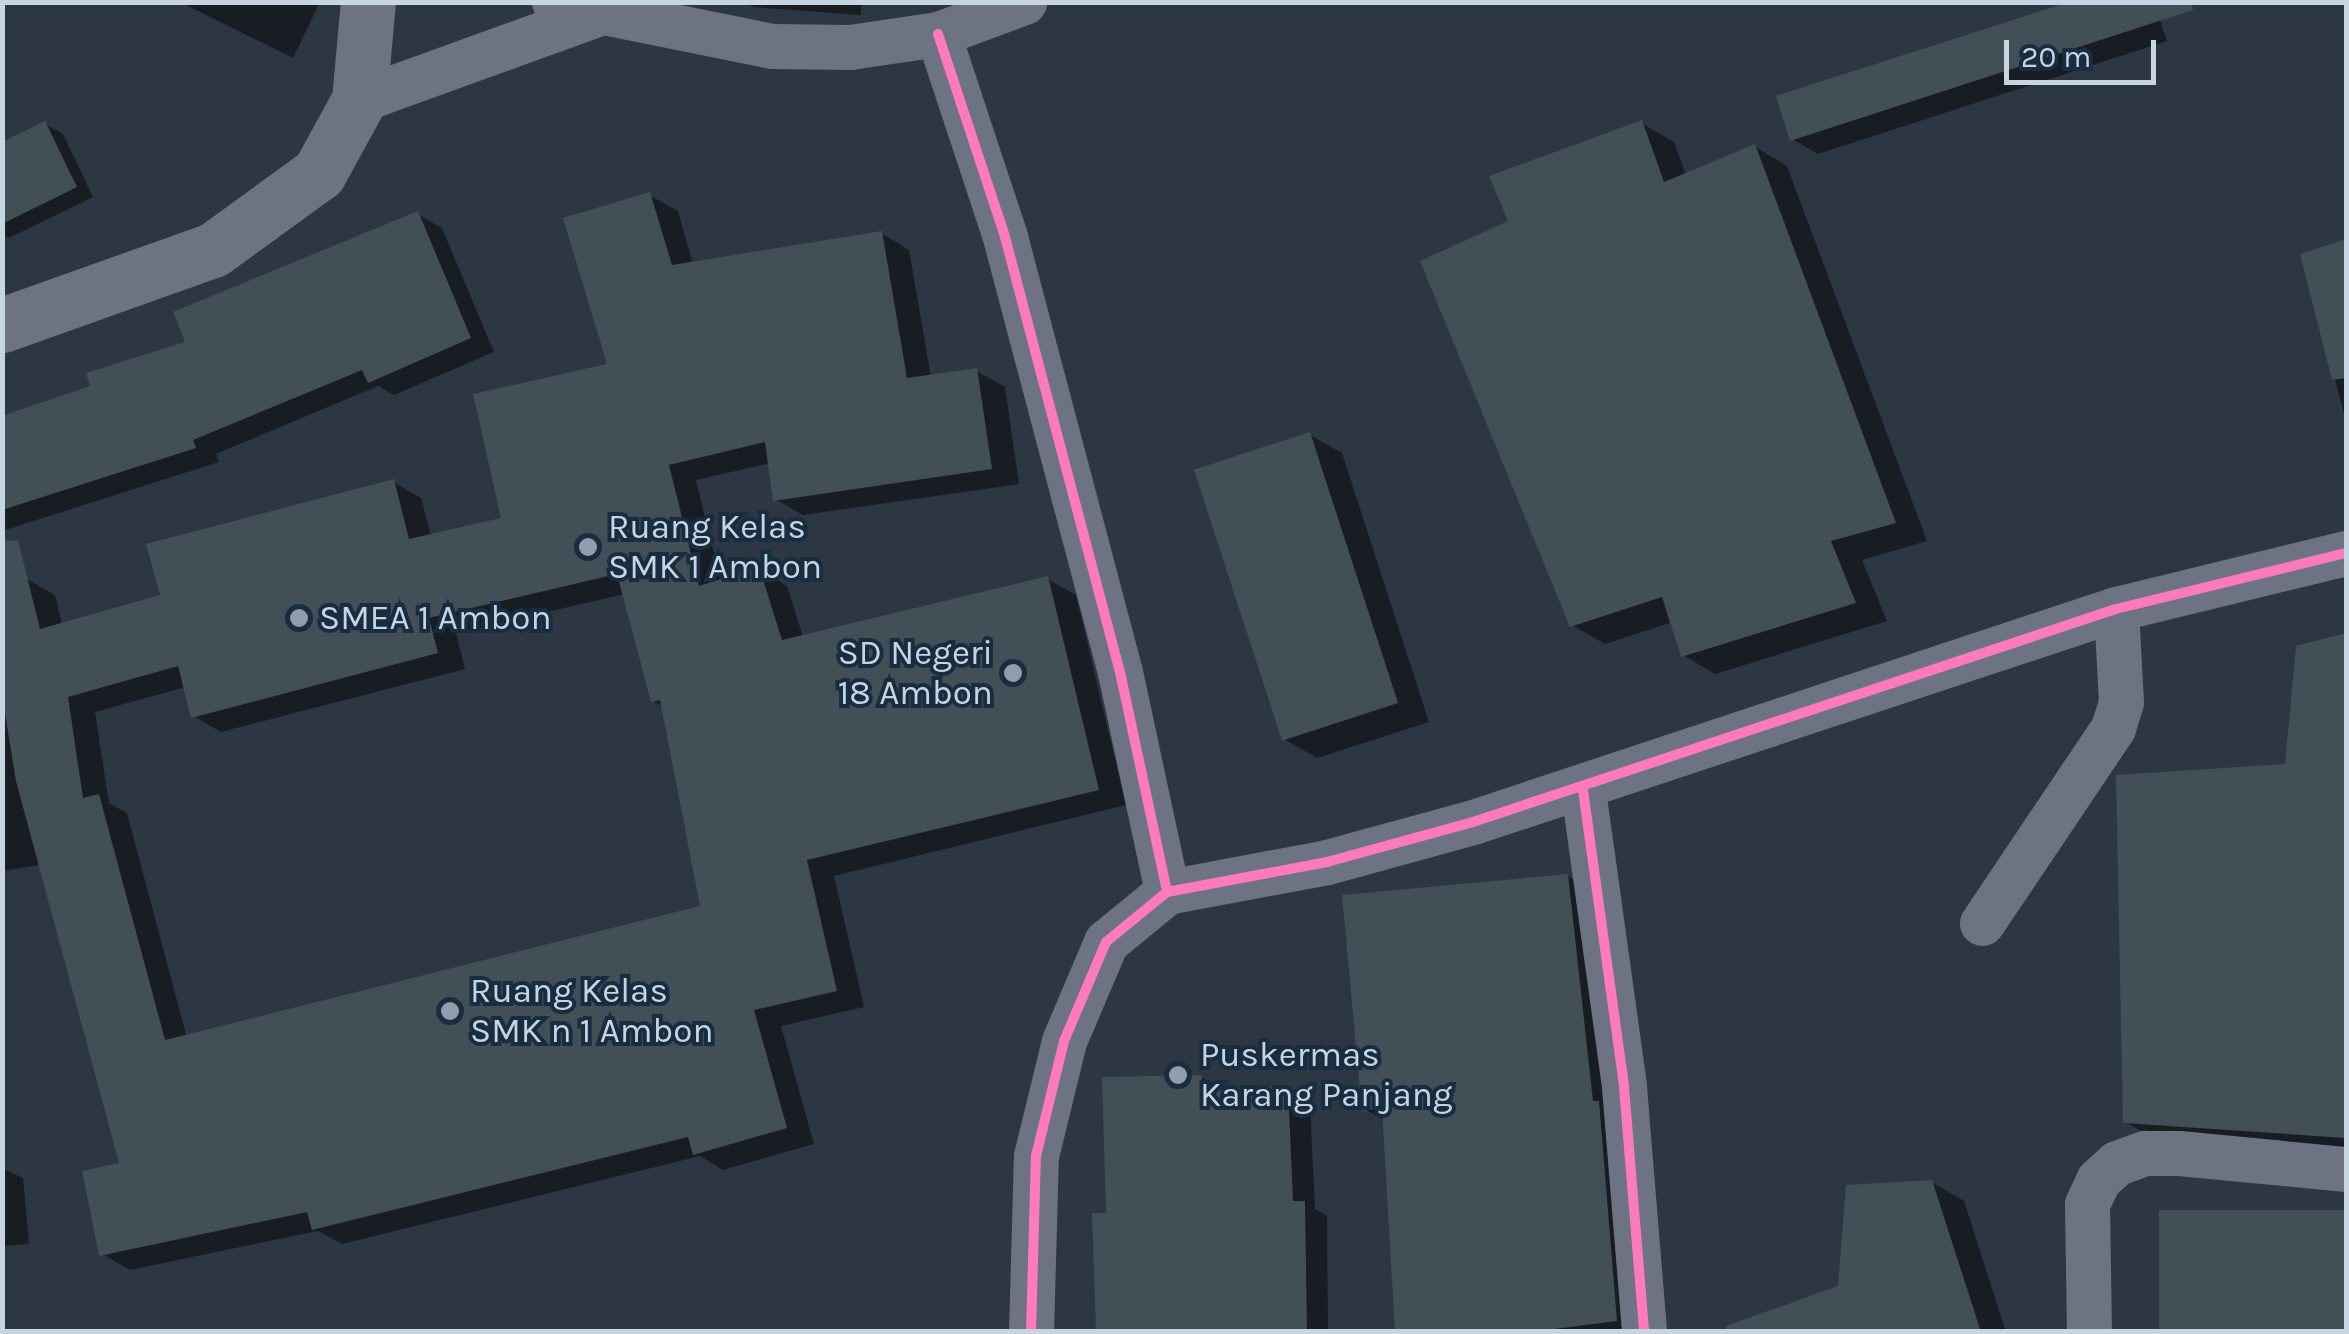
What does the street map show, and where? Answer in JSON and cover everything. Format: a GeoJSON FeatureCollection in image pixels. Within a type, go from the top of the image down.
{"type":"FeatureCollection","features":[{"type":"Feature","properties":{"kind":"street"},"geometry":{"type":"LineString","coordinates":[[2,325],[213,250],[319,173],[360,100],[368,2]]}},
{"type":"Feature","properties":{"kind":"street"},"geometry":{"type":"LineString","coordinates":[[360,100],[575,8],[772,46],[850,47],[938,34],[1024,2]]}},
{"type":"Feature","properties":{"kind":"street"},"geometry":{"type":"LineString","coordinates":[[938,34],[1005,237],[1120,672],[1167,892]]}},
{"type":"Feature","properties":{"kind":"street"},"geometry":{"type":"LineString","coordinates":[[1030,1332],[1036,1156],[1064,1041],[1106,942],[1167,892],[1327,862],[1584,790],[2116,609],[2346,554]]}},
{"type":"Feature","properties":{"kind":"street"},"geometry":{"type":"LineString","coordinates":[[1982,923],[2113,728],[2120,702],[2116,609]]}},
{"type":"Feature","properties":{"kind":"street"},"geometry":{"type":"LineString","coordinates":[[1584,790],[1624,1086],[1644,1332]]}},
{"type":"Feature","properties":{"kind":"street"},"geometry":{"type":"LineString","coordinates":[[2090,1332],[2087,1204],[2098,1180],[2117,1164],[2144,1153],[2179,1153],[2346,1169]]}},
{"type":"Feature","properties":{"kind":"building"},"geometry":{"type":"Polygon","coordinates":[[[2069,2],[2191,2],[2193,10],[1790,141],[1776,96],[2069,2]]]}},
{"type":"Feature","properties":{"kind":"building"},"geometry":{"type":"Polygon","coordinates":[[[1642,120],[1664,182],[1755,144],[1896,523],[1831,541],[1856,603],[1681,657],[1662,597],[1570,627],[1420,261],[1508,221],[1489,176],[1642,120]]]}},
{"type":"Feature","properties":{"kind":"building"},"geometry":{"type":"Polygon","coordinates":[[[45,121],[77,187],[2,224],[2,142],[45,121]]]}},
{"type":"Feature","properties":{"kind":"building"},"geometry":{"type":"Polygon","coordinates":[[[650,192],[672,265],[882,231],[907,378],[977,368],[992,469],[773,501],[765,442],[669,465],[699,586],[759,567],[782,640],[1048,576],[1099,790],[807,860],[837,991],[754,1010],[787,1128],[693,1155],[688,1137],[312,1230],[307,1212],[99,1256],[82,1171],[119,1163],[16,781],[2,695],[2,541],[18,540],[40,629],[160,595],[146,544],[394,479],[409,539],[501,518],[473,394],[607,364],[563,218],[650,192]],[[617,574],[429,618],[438,653],[191,718],[178,666],[68,697],[83,798],[99,794],[165,1040],[700,906],[660,700],[651,702],[617,574]]]}},
{"type":"Feature","properties":{"kind":"building"},"geometry":{"type":"Polygon","coordinates":[[[418,211],[471,338],[368,383],[362,370],[193,440],[196,448],[2,510],[2,416],[90,386],[86,373],[185,342],[173,312],[418,211]]]}},
{"type":"Feature","properties":{"kind":"building"},"geometry":{"type":"Polygon","coordinates":[[[2346,239],[2346,378],[2332,380],[2300,254],[2346,239]]]}},
{"type":"Feature","properties":{"kind":"building"},"geometry":{"type":"Polygon","coordinates":[[[1310,432],[1398,703],[1282,741],[1194,470],[1310,432]]]}},
{"type":"Feature","properties":{"kind":"building"},"geometry":{"type":"Polygon","coordinates":[[[2346,633],[2346,1138],[2123,1123],[2116,775],[2285,764],[2296,646],[2346,633]]]}},
{"type":"Feature","properties":{"kind":"building"},"geometry":{"type":"Polygon","coordinates":[[[1568,874],[1593,1101],[1599,1101],[1617,1321],[1531,1332],[1395,1332],[1382,1108],[1362,1111],[1342,895],[1568,874]]]}},
{"type":"Feature","properties":{"kind":"building"},"geometry":{"type":"Polygon","coordinates":[[[1202,1075],[1202,1090],[1288,1086],[1293,1201],[1305,1201],[1307,1332],[1096,1332],[1092,1213],[1106,1213],[1102,1077],[1202,1075]]]}},
{"type":"Feature","properties":{"kind":"building"},"geometry":{"type":"Polygon","coordinates":[[[1932,1180],[1981,1332],[1727,1332],[1726,1326],[1838,1286],[1846,1185],[1932,1180]]]}},
{"type":"Feature","properties":{"kind":"building"},"geometry":{"type":"Polygon","coordinates":[[[2159,1210],[2346,1210],[2346,1332],[2159,1332],[2159,1210]]]}},
{"type":"Feature","properties":{"kind":"cycle path"},"geometry":{"type":"LineString","coordinates":[[938,34],[1005,237],[1120,672],[1167,892]]}},
{"type":"Feature","properties":{"kind":"cycle path"},"geometry":{"type":"LineString","coordinates":[[1031,1332],[1036,1156],[1064,1041],[1106,942],[1167,892],[1327,862],[1473,822],[2116,609],[2346,553]]}},
{"type":"Feature","properties":{"kind":"cycle path"},"geometry":{"type":"LineString","coordinates":[[1583,790],[1624,1087],[1644,1332]]}},
{"type":"Feature","properties":{"kind":"place","name":"Ruang Kelas SMK 1 Ambon"},"geometry":{"type":"Point","coordinates":[588,547]}},
{"type":"Feature","properties":{"kind":"place","name":"SMEA 1 Ambon"},"geometry":{"type":"Point","coordinates":[299,618]}},
{"type":"Feature","properties":{"kind":"place","name":"SD Negeri 18 Ambon"},"geometry":{"type":"Point","coordinates":[1013,673]}},
{"type":"Feature","properties":{"kind":"place","name":"Ruang Kelas SMK n 1 Ambon"},"geometry":{"type":"Point","coordinates":[450,1011]}},
{"type":"Feature","properties":{"kind":"place","name":"Puskermas Karang Panjang"},"geometry":{"type":"Point","coordinates":[1178,1075]}}]}
